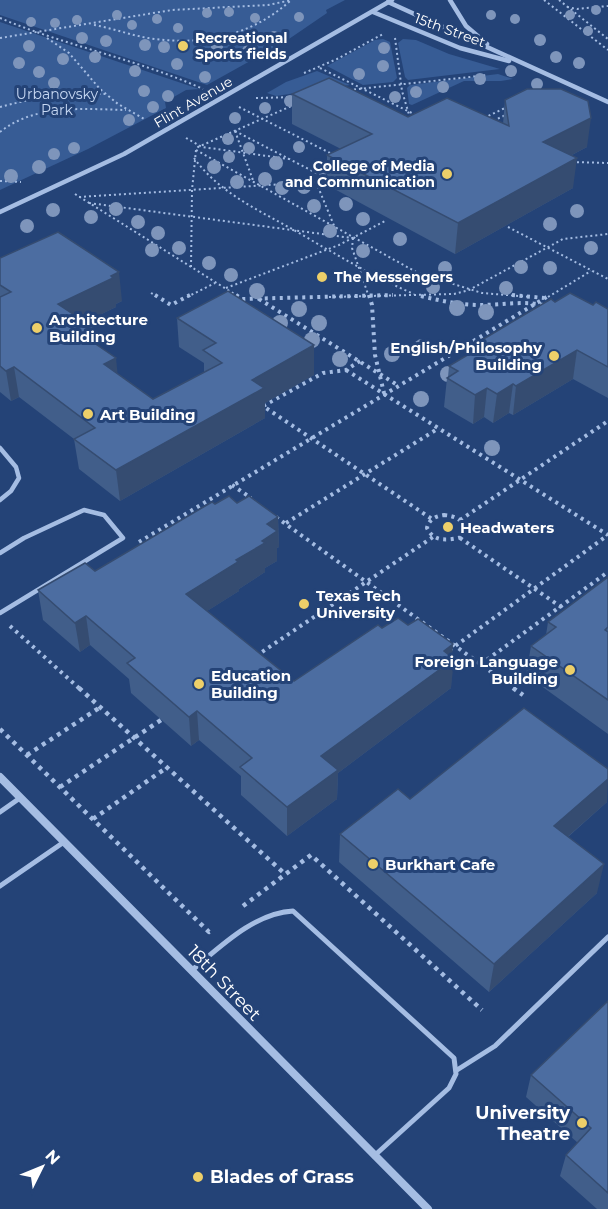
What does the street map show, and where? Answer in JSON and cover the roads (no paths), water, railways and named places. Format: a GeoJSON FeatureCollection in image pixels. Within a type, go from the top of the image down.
{"type":"FeatureCollection","features":[{"type":"Feature","properties":{"kind":"street"},"geometry":{"type":"LineString","coordinates":[[450,0],[466,26],[483,41],[521,64]]}},
{"type":"Feature","properties":{"kind":"street","name":"15th Street"},"geometry":{"type":"LineString","coordinates":[[390,1],[521,64],[608,102]]}},
{"type":"Feature","properties":{"kind":"street","name":"Flint Avenue"},"geometry":{"type":"LineString","coordinates":[[0,212],[60,185],[168,130],[390,1]]}},
{"type":"Feature","properties":{"kind":"street","name":"15th Street"},"geometry":{"type":"LineString","coordinates":[[374,12],[460,48],[521,64]]}},
{"type":"Feature","properties":{"kind":"street","name":"18th Street"},"geometry":{"type":"LineString","coordinates":[[0,777],[428,1209]]}},
{"type":"Feature","properties":{"kind":"lane"},"geometry":{"type":"LineString","coordinates":[[0,448],[16,466],[19,478],[11,491],[0,500]]}},
{"type":"Feature","properties":{"kind":"lane"},"geometry":{"type":"LineString","coordinates":[[0,553],[24,538],[84,510],[104,515],[123,538],[0,613]]}},
{"type":"Feature","properties":{"kind":"lane"},"geometry":{"type":"LineString","coordinates":[[0,812],[20,798]]}},
{"type":"Feature","properties":{"kind":"lane"},"geometry":{"type":"LineString","coordinates":[[0,886],[64,842]]}},
{"type":"Feature","properties":{"kind":"lane"},"geometry":{"type":"LineString","coordinates":[[191,971],[264,917],[280,911],[293,911],[454,1058],[457,1070],[449,1088],[374,1156]]}},
{"type":"Feature","properties":{"kind":"lane"},"geometry":{"type":"LineString","coordinates":[[457,1070],[495,1046],[608,937]]}},
{"type":"Feature","properties":{"kind":"place","name":"Recreational Sports fields"},"geometry":{"type":"Point","coordinates":[183,46]}},
{"type":"Feature","properties":{"kind":"place","name":"College of Media and Communication"},"geometry":{"type":"Point","coordinates":[447,174]}},
{"type":"Feature","properties":{"kind":"place","name":"The Messengers"},"geometry":{"type":"Point","coordinates":[322,277]}},
{"type":"Feature","properties":{"kind":"place","name":"Architecture Building"},"geometry":{"type":"Point","coordinates":[37,328]}},
{"type":"Feature","properties":{"kind":"place","name":"English/Philosophy Building"},"geometry":{"type":"Point","coordinates":[554,356]}},
{"type":"Feature","properties":{"kind":"place","name":"Art Building"},"geometry":{"type":"Point","coordinates":[88,414]}},
{"type":"Feature","properties":{"kind":"place","name":"Headwaters"},"geometry":{"type":"Point","coordinates":[448,527]}},
{"type":"Feature","properties":{"kind":"place","name":"Texas Tech University"},"geometry":{"type":"Point","coordinates":[304,604]}},
{"type":"Feature","properties":{"kind":"place","name":"Foreign Language Building"},"geometry":{"type":"Point","coordinates":[570,670]}},
{"type":"Feature","properties":{"kind":"place","name":"Education Building"},"geometry":{"type":"Point","coordinates":[199,684]}},
{"type":"Feature","properties":{"kind":"place","name":"Burkhart Cafe"},"geometry":{"type":"Point","coordinates":[373,864]}},
{"type":"Feature","properties":{"kind":"place","name":"University Theatre"},"geometry":{"type":"Point","coordinates":[582,1123]}},
{"type":"Feature","properties":{"kind":"place","name":"Blades of Grass"},"geometry":{"type":"Point","coordinates":[198,1177]}},
{"type":"Feature","properties":{"kind":"park label","name":"Urbanovsky Park"},"geometry":{"type":"Point","coordinates":[57,102]}}]}
